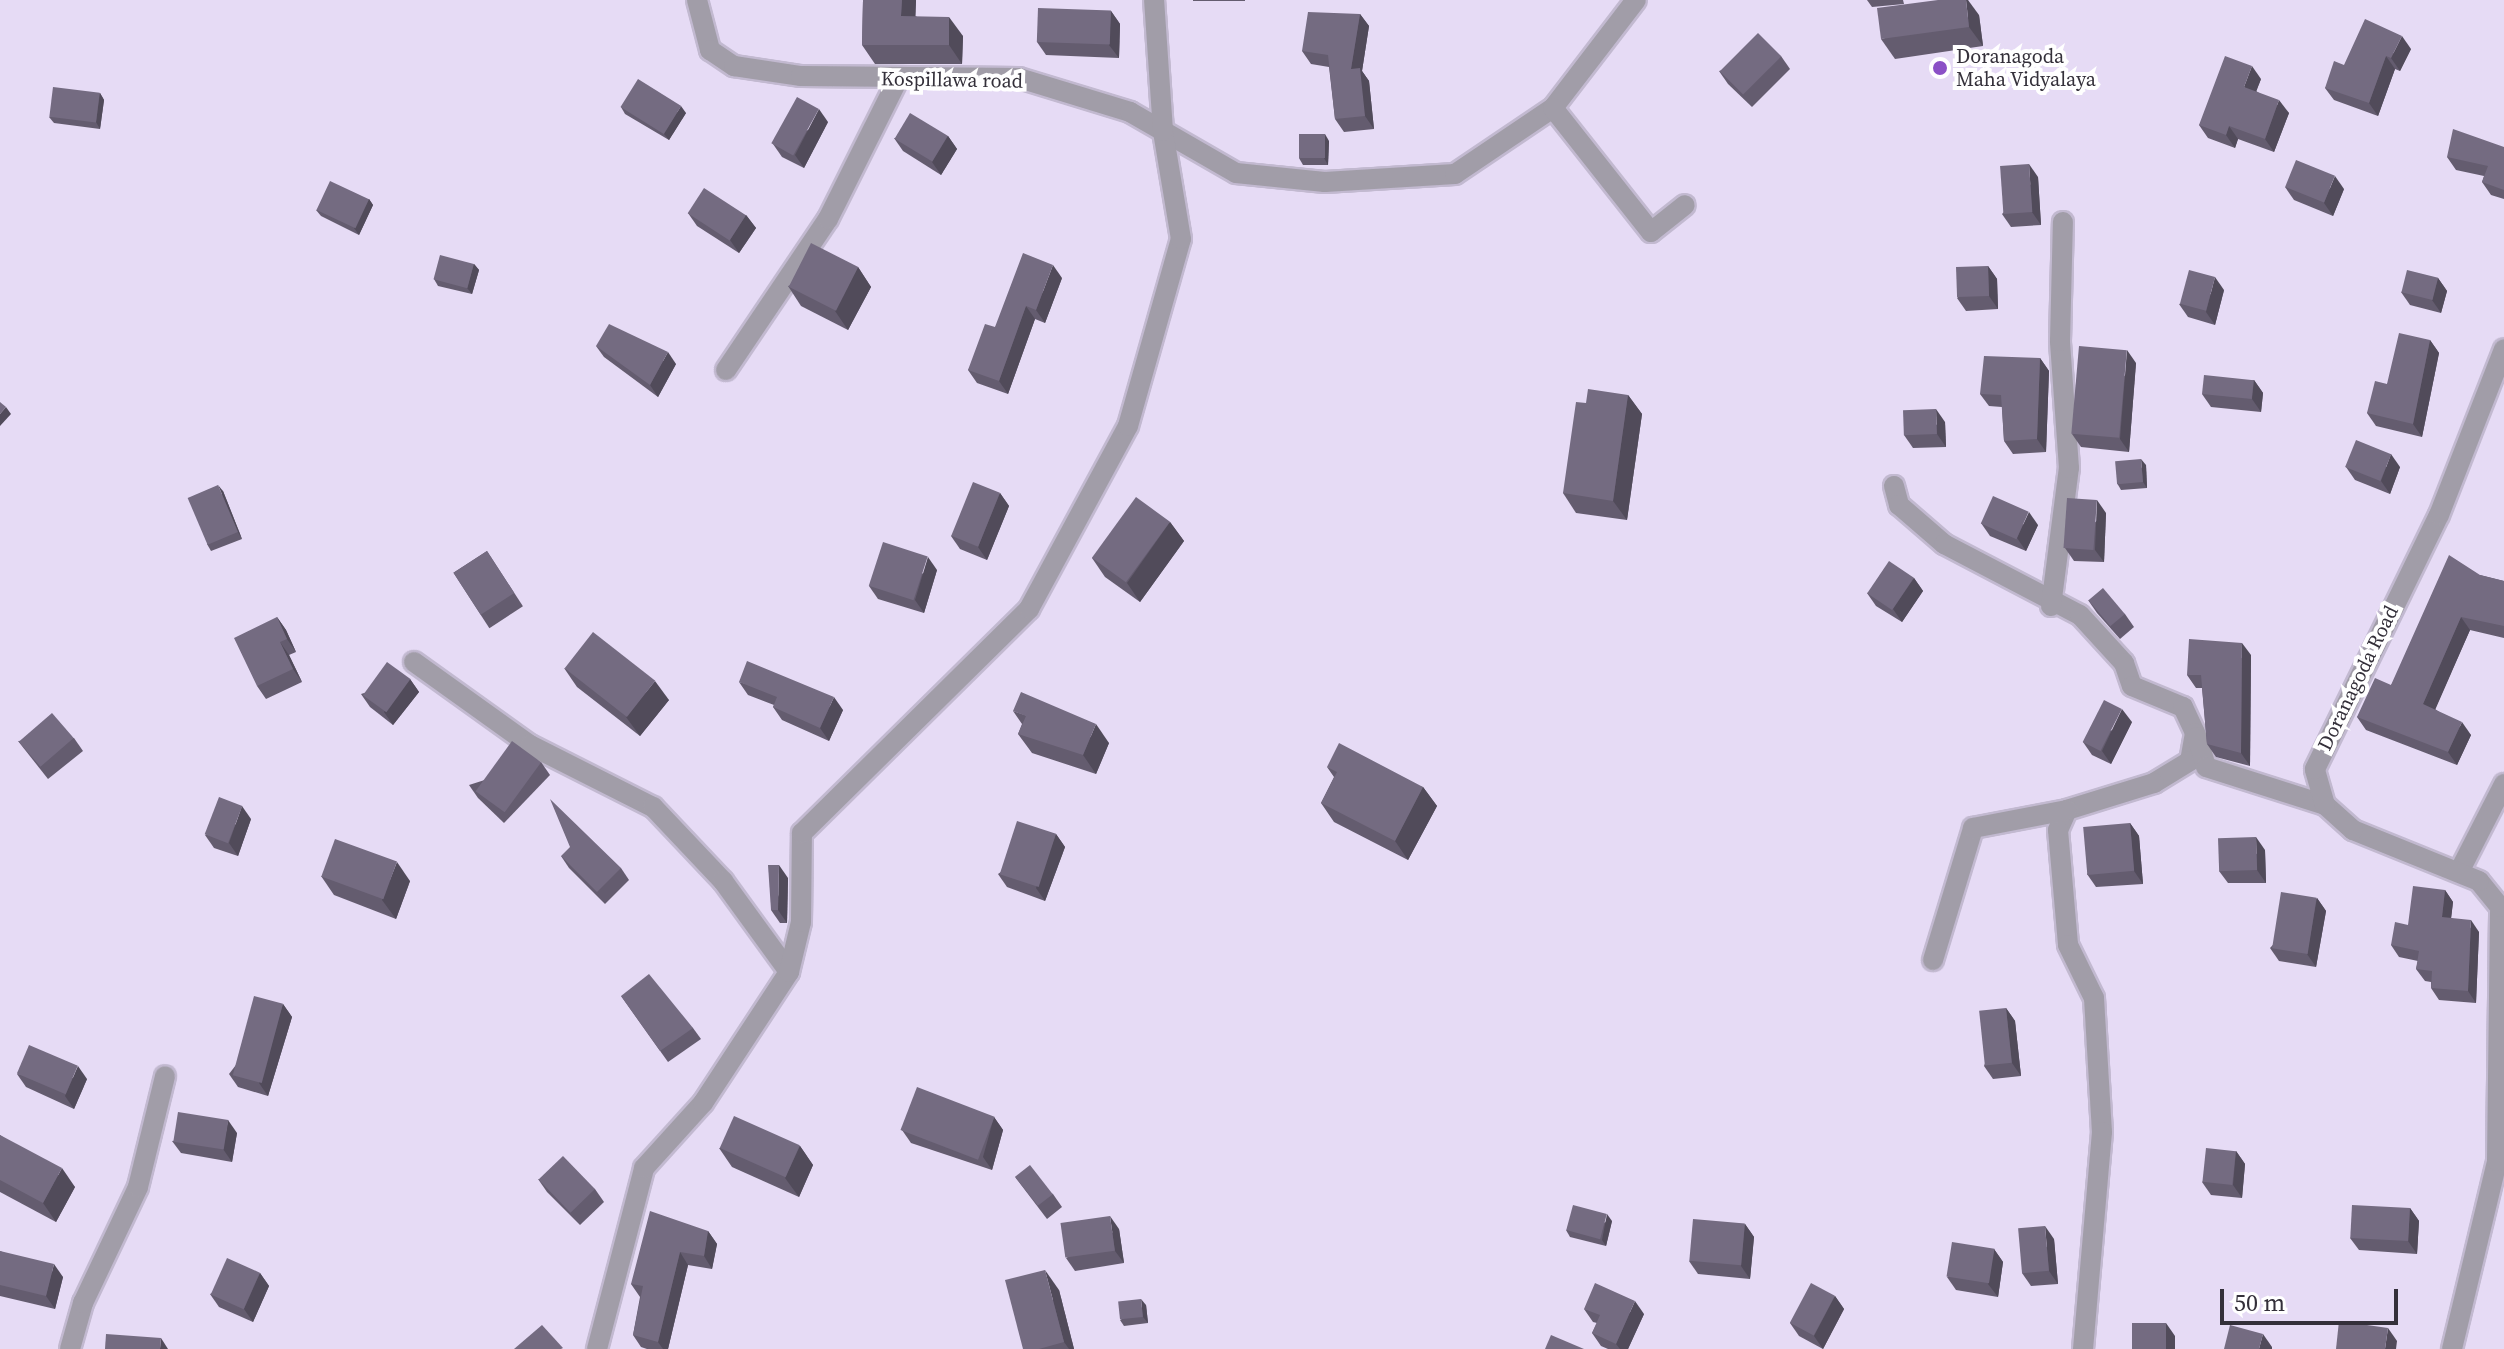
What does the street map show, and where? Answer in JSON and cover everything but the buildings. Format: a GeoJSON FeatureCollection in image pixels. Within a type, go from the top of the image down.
{"type":"FeatureCollection","features":[{"type":"Feature","properties":{"kind":"street","name":"Kospillawa road"},"geometry":{"type":"LineString","coordinates":[[697,0],[710,50],[734,66],[898,79],[1019,78],[1105,102],[1236,173],[1325,182],[1455,174],[1553,108],[1636,0]]}},
{"type":"Feature","properties":{"kind":"street"},"geometry":{"type":"LineString","coordinates":[[597,1349],[644,1168],[703,1103],[789,972],[801,922],[802,833],[967,662],[1029,609],[1128,426],[1181,239],[1163,131],[1154,0]]}},
{"type":"Feature","properties":{"kind":"street"},"geometry":{"type":"LineString","coordinates":[[726,370],[828,219],[898,79]]}},
{"type":"Feature","properties":{"kind":"street"},"geometry":{"type":"LineString","coordinates":[[1553,108],[1651,232],[1685,205]]}},
{"type":"Feature","properties":{"kind":"street"},"geometry":{"type":"LineString","coordinates":[[2051,606],[2069,468],[2060,341],[2063,222]]}},
{"type":"Feature","properties":{"kind":"street","name":"Doranagoda Road"},"geometry":{"type":"LineString","coordinates":[[2325,805],[2315,769],[2326,740],[2439,515],[2504,349]]}},
{"type":"Feature","properties":{"kind":"street"},"geometry":{"type":"LineString","coordinates":[[1894,486],[1899,505],[1944,544],[2051,606],[2080,615],[2124,663],[2132,686],[2183,707],[2206,767],[2325,805],[2353,830],[2479,881],[2502,907],[2497,1194],[2452,1349]]}},
{"type":"Feature","properties":{"kind":"street"},"geometry":{"type":"LineString","coordinates":[[414,662],[530,745],[653,807],[723,881],[789,972]]}},
{"type":"Feature","properties":{"kind":"street"},"geometry":{"type":"LineString","coordinates":[[1933,960],[1973,828],[2067,810],[2154,783],[2190,761],[2195,733]]}},
{"type":"Feature","properties":{"kind":"street"},"geometry":{"type":"LineString","coordinates":[[2459,872],[2504,784]]}},
{"type":"Feature","properties":{"kind":"street"},"geometry":{"type":"LineString","coordinates":[[2067,810],[2058,830],[2068,945],[2094,998],[2102,1132],[2083,1349]]}},
{"type":"Feature","properties":{"kind":"street"},"geometry":{"type":"LineString","coordinates":[[70,1349],[83,1303],[138,1187],[165,1076]]}},
{"type":"Feature","properties":{"kind":"place","name":"Doranagoda Maha Vidyalaya"},"geometry":{"type":"Point","coordinates":[1940,68]}}]}
